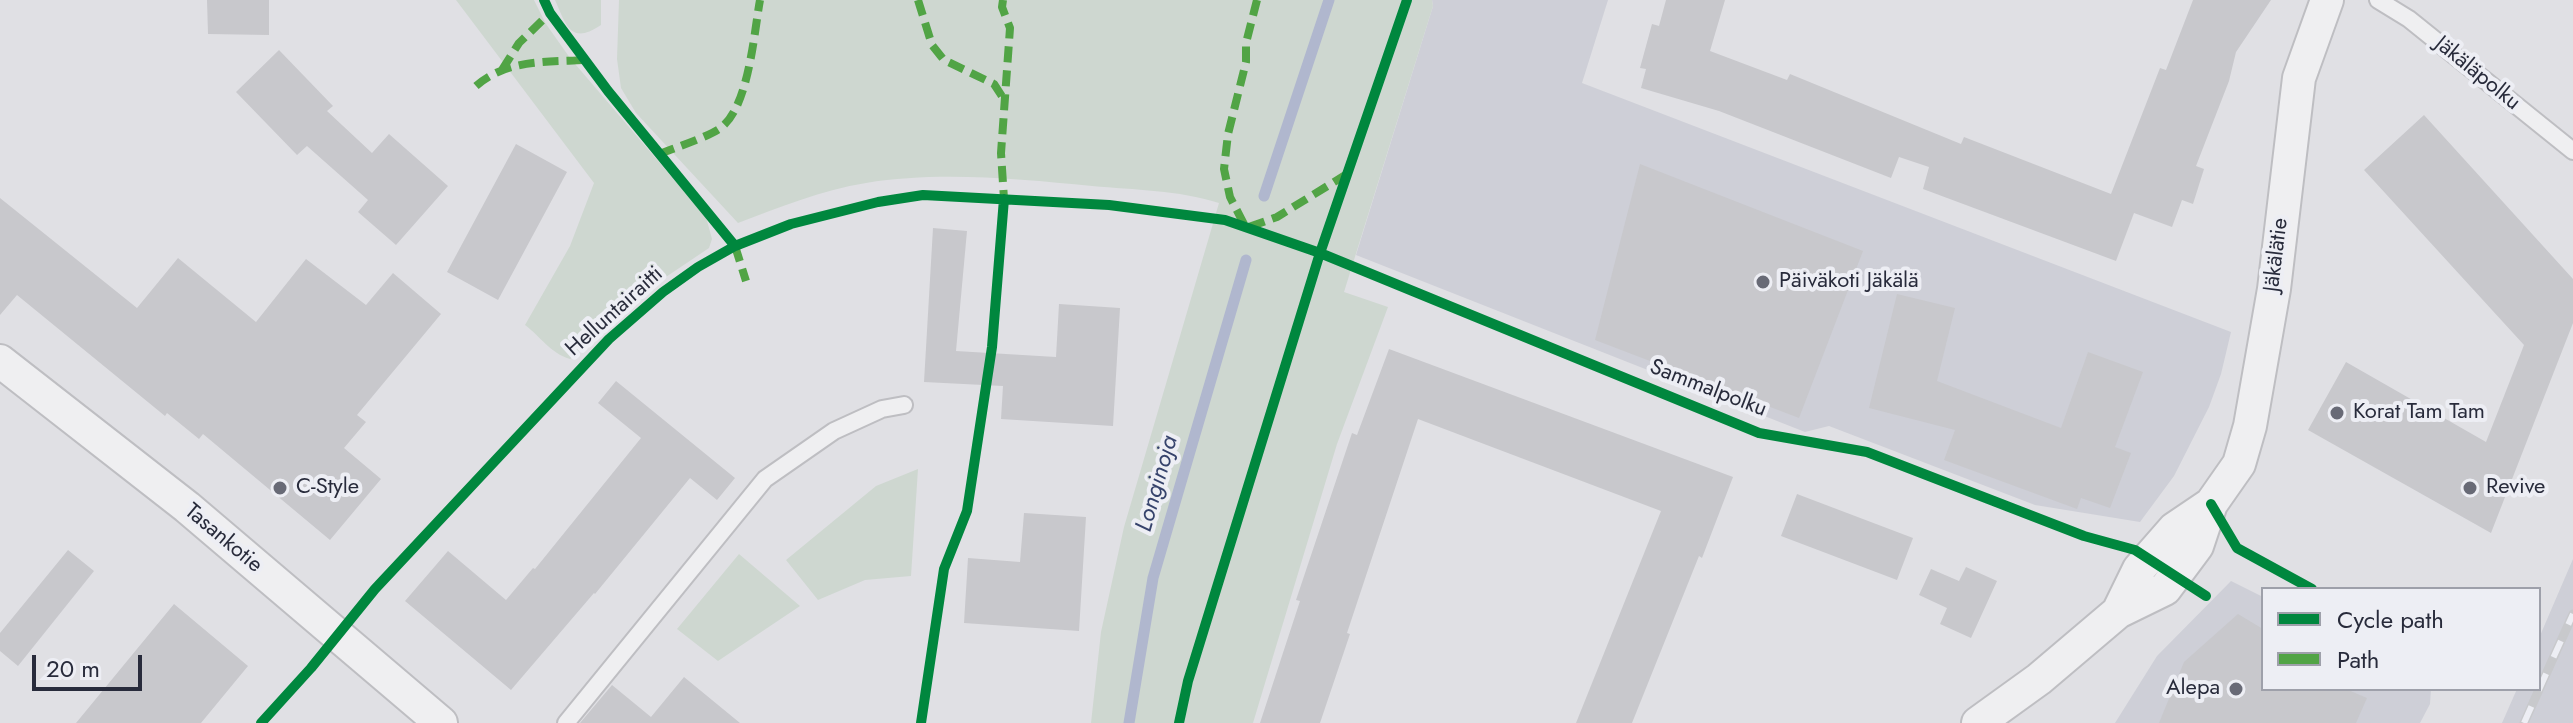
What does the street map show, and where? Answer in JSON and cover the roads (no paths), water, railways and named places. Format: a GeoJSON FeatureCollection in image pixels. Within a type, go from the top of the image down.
{"type":"FeatureCollection","features":[{"type":"Feature","properties":{"kind":"street","name":"Jäkälätie"},"geometry":{"type":"LineString","coordinates":[[1978,723],[2039,679],[2118,612],[2165,589],[2197,546],[2211,504],[2239,464],[2250,426],[2274,289],[2299,78],[2327,0]]}},
{"type":"Feature","properties":{"kind":"street","name":"Tasankotie"},"geometry":{"type":"LineString","coordinates":[[0,361],[187,507],[441,723]]}},
{"type":"Feature","properties":{"kind":"lane","name":"Jäkäläpolku"},"geometry":{"type":"LineString","coordinates":[[2378,0],[2409,19],[2573,151]]}},
{"type":"Feature","properties":{"kind":"lane"},"geometry":{"type":"LineString","coordinates":[[566,723],[765,479],[834,431],[882,409],[904,405]]}},
{"type":"Feature","properties":{"kind":"waterway","name":"Longinoja"},"geometry":{"type":"LineString","coordinates":[[1264,196],[1329,0]]}},
{"type":"Feature","properties":{"kind":"waterway","name":"Longinoja"},"geometry":{"type":"LineString","coordinates":[[1129,723],[1153,578],[1246,260]]}},
{"type":"Feature","properties":{"kind":"railway"},"geometry":{"type":"LineString","coordinates":[[2541,685],[2573,614]]}},
{"type":"Feature","properties":{"kind":"railway"},"geometry":{"type":"LineString","coordinates":[[2524,723],[2538,691]]}},
{"type":"Feature","properties":{"kind":"place","name":"Päiväkoti Jäkälä"},"geometry":{"type":"Point","coordinates":[1763,282]}},
{"type":"Feature","properties":{"kind":"place","name":"Korat Tam Tam"},"geometry":{"type":"Point","coordinates":[2337,413]}},
{"type":"Feature","properties":{"kind":"place","name":"C-Style"},"geometry":{"type":"Point","coordinates":[280,488]}},
{"type":"Feature","properties":{"kind":"place","name":"Revive"},"geometry":{"type":"Point","coordinates":[2470,488]}},
{"type":"Feature","properties":{"kind":"place","name":"Alepa"},"geometry":{"type":"Point","coordinates":[2236,689]}}]}
